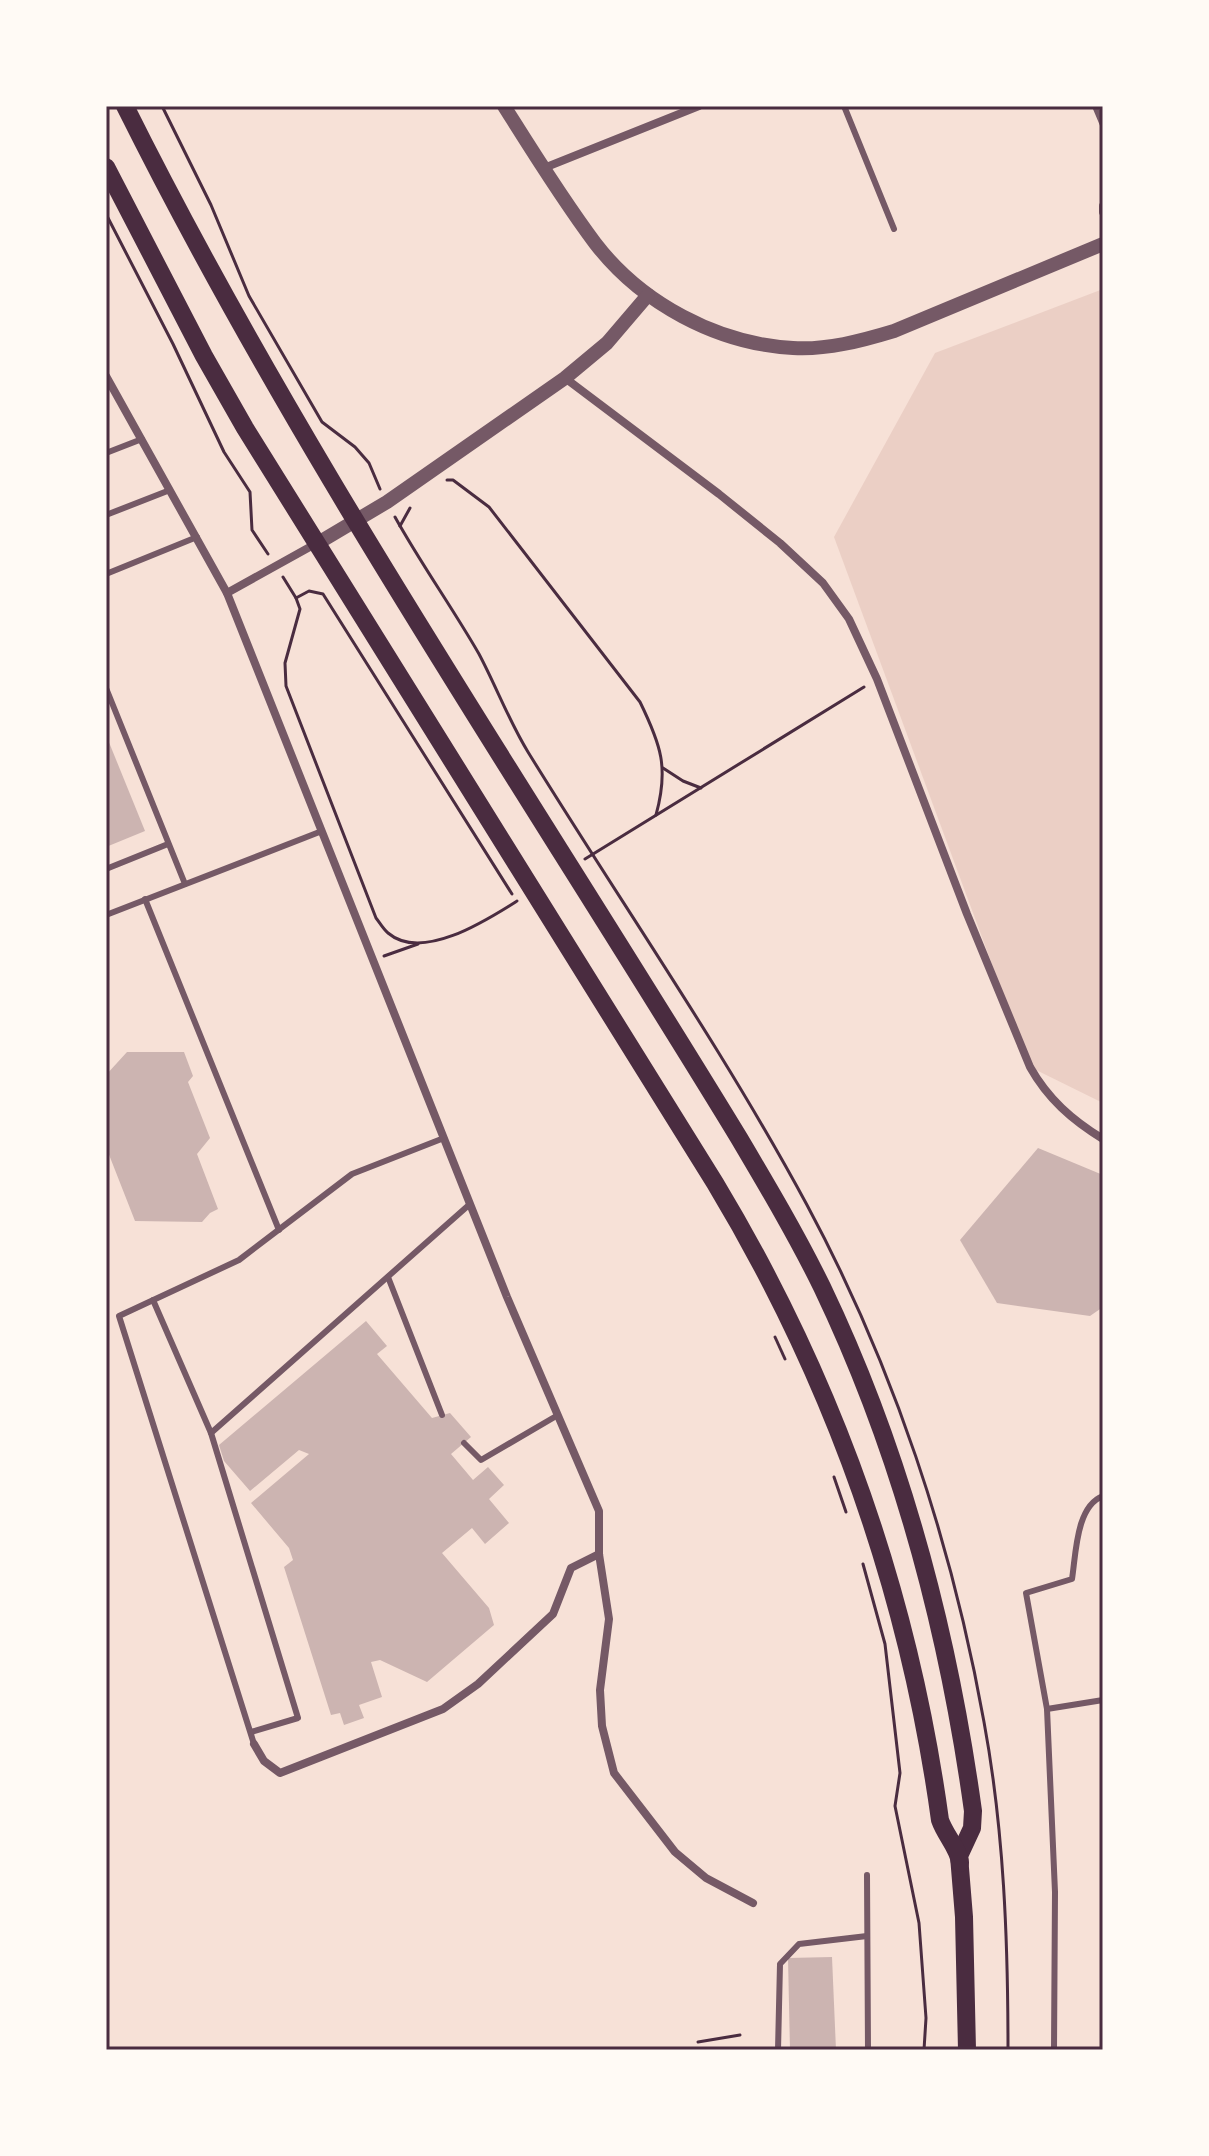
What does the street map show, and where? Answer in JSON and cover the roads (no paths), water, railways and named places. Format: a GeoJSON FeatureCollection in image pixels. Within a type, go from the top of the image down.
{"type":"FeatureCollection","features":[{"type":"Feature","properties":{"kind":"main road"},"geometry":{"type":"LineString","coordinates":[[125,106],[201,252],[356,521],[722,1109],[791,1227],[850,1350],[898,1478],[936,1610],[955,1698],[973,1811],[972,1828],[959,1856],[964,1917],[967,2050]]}},
{"type":"Feature","properties":{"kind":"main road"},"geometry":{"type":"LineString","coordinates":[[106,167],[245,428],[715,1183],[787,1312],[849,1457],[882,1553],[917,1687],[940,1820],[945,1836],[959,1856]]}},
{"type":"Feature","properties":{"kind":"street"},"geometry":{"type":"LineString","coordinates":[[504,106],[596,244],[621,272],[683,318],[755,344],[825,347],[863,340],[894,331],[1103,244]]}},
{"type":"Feature","properties":{"kind":"street"},"geometry":{"type":"LineString","coordinates":[[544,168],[699,106]]}},
{"type":"Feature","properties":{"kind":"street"},"geometry":{"type":"LineString","coordinates":[[1103,206],[1103,212]]}},
{"type":"Feature","properties":{"kind":"street"},"geometry":{"type":"LineString","coordinates":[[227,593],[356,521],[565,378],[607,343],[648,295]]}},
{"type":"Feature","properties":{"kind":"street"},"geometry":{"type":"LineString","coordinates":[[106,376],[227,593],[470,1204],[599,1511],[599,1554],[609,1619],[600,1690],[602,1726],[614,1773],[675,1852],[706,1878],[753,1903]]}},
{"type":"Feature","properties":{"kind":"street"},"geometry":{"type":"LineString","coordinates":[[565,378],[780,543],[823,583],[849,619],[877,679],[1015,1037],[1043,1090],[1066,1113],[1103,1139]]}},
{"type":"Feature","properties":{"kind":"street"},"geometry":{"type":"LineString","coordinates":[[254,1744],[264,1761],[280,1773],[443,1709],[478,1684],[553,1614],[571,1568],[599,1554]]}},
{"type":"Feature","properties":{"kind":"lane"},"geometry":{"type":"LineString","coordinates":[[669,106],[673,117]]}},
{"type":"Feature","properties":{"kind":"lane"},"geometry":{"type":"LineString","coordinates":[[844,106],[894,229]]}},
{"type":"Feature","properties":{"kind":"lane"},"geometry":{"type":"LineString","coordinates":[[1095,106],[1103,125]]}},
{"type":"Feature","properties":{"kind":"lane"},"geometry":{"type":"LineString","coordinates":[[106,453],[142,439]]}},
{"type":"Feature","properties":{"kind":"lane"},"geometry":{"type":"LineString","coordinates":[[106,515],[170,490]]}},
{"type":"Feature","properties":{"kind":"lane"},"geometry":{"type":"LineString","coordinates":[[106,574],[197,537]]}},
{"type":"Feature","properties":{"kind":"lane"},"geometry":{"type":"LineString","coordinates":[[106,688],[185,884]]}},
{"type":"Feature","properties":{"kind":"lane"},"geometry":{"type":"LineString","coordinates":[[106,915],[322,831]]}},
{"type":"Feature","properties":{"kind":"lane"},"geometry":{"type":"LineString","coordinates":[[106,869],[168,844]]}},
{"type":"Feature","properties":{"kind":"lane"},"geometry":{"type":"LineString","coordinates":[[145,899],[279,1230]]}},
{"type":"Feature","properties":{"kind":"lane"},"geometry":{"type":"LineString","coordinates":[[254,1744],[119,1316],[239,1260],[352,1174],[444,1138]]}},
{"type":"Feature","properties":{"kind":"lane"},"geometry":{"type":"LineString","coordinates":[[211,1433],[470,1204]]}},
{"type":"Feature","properties":{"kind":"lane"},"geometry":{"type":"LineString","coordinates":[[388,1277],[442,1415]]}},
{"type":"Feature","properties":{"kind":"lane"},"geometry":{"type":"LineString","coordinates":[[153,1300],[211,1433],[298,1718],[251,1732]]}},
{"type":"Feature","properties":{"kind":"lane"},"geometry":{"type":"LineString","coordinates":[[464,1443],[481,1460],[558,1415]]}},
{"type":"Feature","properties":{"kind":"lane"},"geometry":{"type":"LineString","coordinates":[[1054,2050],[1055,1892],[1047,1709],[1026,1593],[1072,1579],[1082,1519],[1094,1499],[1103,1496]]}},
{"type":"Feature","properties":{"kind":"lane"},"geometry":{"type":"LineString","coordinates":[[1047,1709],[1103,1700]]}},
{"type":"Feature","properties":{"kind":"lane"},"geometry":{"type":"LineString","coordinates":[[867,1875],[868,2050]]}},
{"type":"Feature","properties":{"kind":"lane"},"geometry":{"type":"LineString","coordinates":[[778,2050],[780,1964],[799,1944],[867,1936]]}}]}
